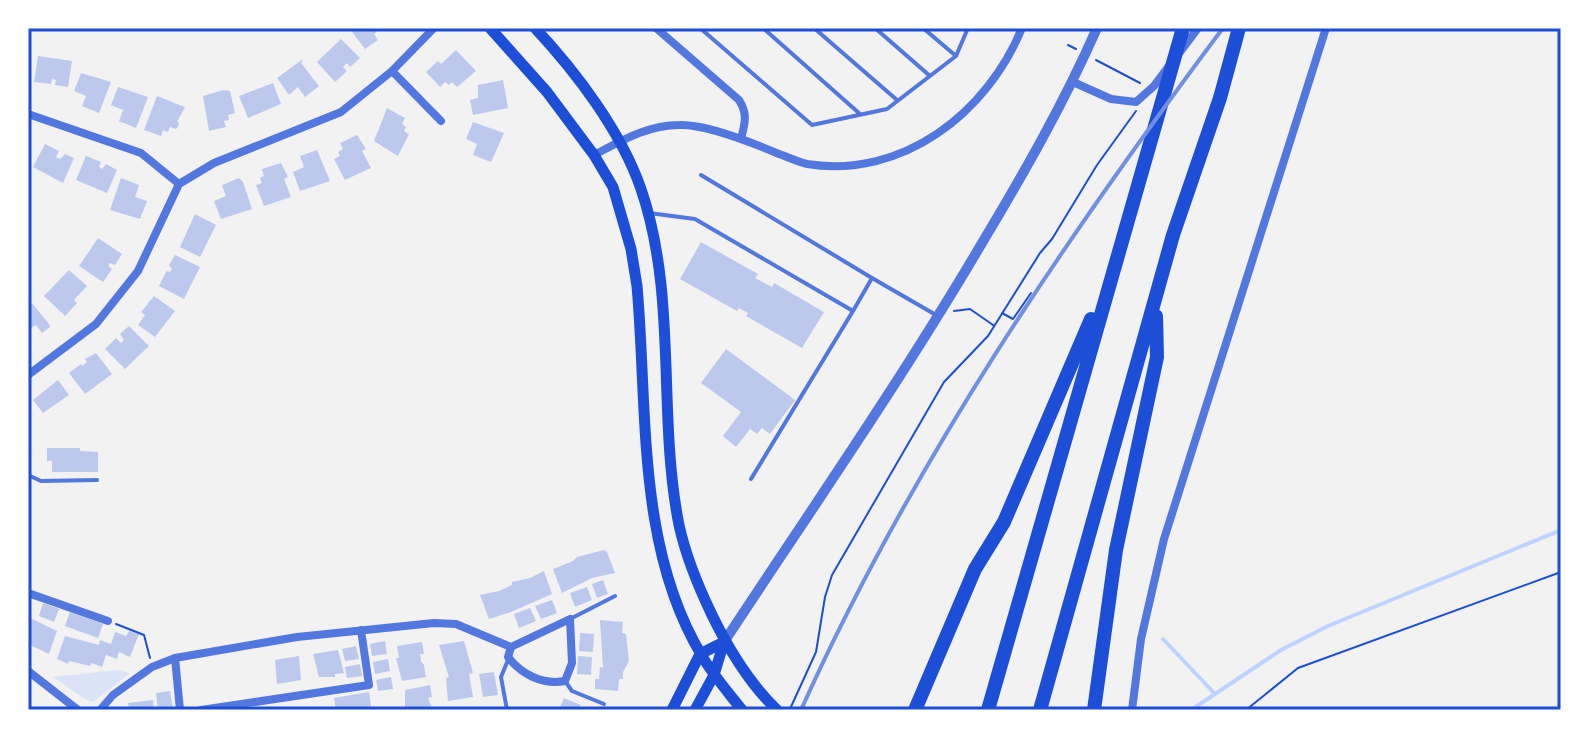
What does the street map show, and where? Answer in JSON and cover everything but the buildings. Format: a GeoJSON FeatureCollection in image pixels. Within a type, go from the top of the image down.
{"type":"FeatureCollection","features":[{"type":"Feature","properties":{"kind":"highway"},"geometry":{"type":"LineString","coordinates":[[988,710],[1183,28]]}},
{"type":"Feature","properties":{"kind":"highway"},"geometry":{"type":"LineString","coordinates":[[1040,710],[1173,235],[1220,98],[1239,28]]}},
{"type":"Feature","properties":{"kind":"highway"},"geometry":{"type":"LineString","coordinates":[[915,710],[975,569],[1004,522],[1113,267]]}},
{"type":"Feature","properties":{"kind":"highway"},"geometry":{"type":"LineString","coordinates":[[1094,710],[1116,550],[1157,357],[1156,300]]}},
{"type":"Feature","properties":{"kind":"main road"},"geometry":{"type":"LineString","coordinates":[[490,28],[547,92],[594,155],[613,187],[631,249],[637,286],[654,527],[676,602],[700,654],[742,710]]}},
{"type":"Feature","properties":{"kind":"main road"},"geometry":{"type":"LineString","coordinates":[[535,28],[577,75],[632,166],[655,247],[663,310],[679,523],[698,586],[724,642],[774,707]]}},
{"type":"Feature","properties":{"kind":"main road"},"geometry":{"type":"LineString","coordinates":[[672,710],[700,654],[724,642]]}},
{"type":"Feature","properties":{"kind":"main road"},"geometry":{"type":"LineString","coordinates":[[695,710],[714,675],[724,642]]}},
{"type":"Feature","properties":{"kind":"street"},"geometry":{"type":"LineString","coordinates":[[28,375],[96,324],[138,271],[179,184],[214,163],[341,112],[392,71],[434,28]]}},
{"type":"Feature","properties":{"kind":"street"},"geometry":{"type":"LineString","coordinates":[[656,28],[739,100],[745,109],[746,120],[741,139]]}},
{"type":"Feature","properties":{"kind":"street"},"geometry":{"type":"LineString","coordinates":[[594,155],[652,128],[682,125],[741,139],[806,164],[857,166],[902,155],[942,130],[984,94],[1015,46],[1022,28]]}},
{"type":"Feature","properties":{"kind":"street"},"geometry":{"type":"LineString","coordinates":[[724,642],[938,317],[1073,82],[1097,28]]}},
{"type":"Feature","properties":{"kind":"street"},"geometry":{"type":"LineString","coordinates":[[1073,82],[1111,99],[1136,102],[1154,86],[1198,28]]}},
{"type":"Feature","properties":{"kind":"street"},"geometry":{"type":"LineString","coordinates":[[1132,710],[1141,639],[1164,539],[1326,28]]}},
{"type":"Feature","properties":{"kind":"street"},"geometry":{"type":"LineString","coordinates":[[392,71],[441,121]]}},
{"type":"Feature","properties":{"kind":"street"},"geometry":{"type":"LineString","coordinates":[[28,114],[141,153],[179,184]]}},
{"type":"Feature","properties":{"kind":"street"},"geometry":{"type":"LineString","coordinates":[[28,593],[108,621]]}},
{"type":"Feature","properties":{"kind":"street"},"geometry":{"type":"LineString","coordinates":[[570,619],[572,663],[565,681],[549,684],[517,669],[508,657],[511,647],[570,619]]}},
{"type":"Feature","properties":{"kind":"street"},"geometry":{"type":"LineString","coordinates":[[100,710],[113,695],[152,667],[175,658],[297,637],[434,623],[456,624],[511,647]]}},
{"type":"Feature","properties":{"kind":"street"},"geometry":{"type":"LineString","coordinates":[[201,710],[369,685],[361,630]]}},
{"type":"Feature","properties":{"kind":"street"},"geometry":{"type":"LineString","coordinates":[[175,658],[180,710]]}},
{"type":"Feature","properties":{"kind":"street"},"geometry":{"type":"LineString","coordinates":[[28,671],[78,710]]}},
{"type":"Feature","properties":{"kind":"lane"},"geometry":{"type":"LineString","coordinates":[[700,28],[812,125],[887,109],[956,56],[968,28]]}},
{"type":"Feature","properties":{"kind":"lane"},"geometry":{"type":"LineString","coordinates":[[763,28],[861,115]]}},
{"type":"Feature","properties":{"kind":"lane"},"geometry":{"type":"LineString","coordinates":[[814,28],[898,100]]}},
{"type":"Feature","properties":{"kind":"lane"},"geometry":{"type":"LineString","coordinates":[[875,28],[930,76]]}},
{"type":"Feature","properties":{"kind":"lane"},"geometry":{"type":"LineString","coordinates":[[923,28],[956,56]]}},
{"type":"Feature","properties":{"kind":"lane"},"geometry":{"type":"LineString","coordinates":[[701,175],[938,317]]}},
{"type":"Feature","properties":{"kind":"lane"},"geometry":{"type":"LineString","coordinates":[[647,213],[695,219],[853,311]]}},
{"type":"Feature","properties":{"kind":"lane"},"geometry":{"type":"LineString","coordinates":[[751,479],[872,278]]}},
{"type":"Feature","properties":{"kind":"lane"},"geometry":{"type":"LineString","coordinates":[[28,475],[41,481],[97,480]]}},
{"type":"Feature","properties":{"kind":"lane"},"geometry":{"type":"LineString","coordinates":[[570,619],[615,596]]}},
{"type":"Feature","properties":{"kind":"lane"},"geometry":{"type":"LineString","coordinates":[[507,710],[501,677],[508,657]]}},
{"type":"Feature","properties":{"kind":"lane"},"geometry":{"type":"LineString","coordinates":[[565,681],[572,691],[604,704]]}},
{"type":"Feature","properties":{"kind":"path"},"geometry":{"type":"LineString","coordinates":[[1068,45],[1140,83],[1141,97]]}},
{"type":"Feature","properties":{"kind":"path"},"geometry":{"type":"LineString","coordinates":[[790,710],[816,652],[832,575],[944,382],[995,326],[1124,127]]}},
{"type":"Feature","properties":{"kind":"path"},"geometry":{"type":"LineString","coordinates":[[1002,313],[1013,319],[1031,293]]}},
{"type":"Feature","properties":{"kind":"path"},"geometry":{"type":"LineString","coordinates":[[945,305],[956,312],[970,309],[995,326]]}},
{"type":"Feature","properties":{"kind":"path"},"geometry":{"type":"LineString","coordinates":[[1246,710],[1298,668],[1561,572]]}},
{"type":"Feature","properties":{"kind":"path"},"geometry":{"type":"LineString","coordinates":[[108,621],[144,635],[152,667]]}},
{"type":"Feature","properties":{"kind":"shaded area"},"geometry":{"type":"Polygon","coordinates":[[[116,670],[130,673],[93,702],[53,677],[116,670]]]}},
{"type":"Feature","properties":{"kind":"waterway"},"geometry":{"type":"LineString","coordinates":[[1191,710],[1281,650],[1328,626],[1561,530]]}},
{"type":"Feature","properties":{"kind":"waterway"},"geometry":{"type":"LineString","coordinates":[[1163,639],[1215,694]]}},
{"type":"Feature","properties":{"kind":"railway"},"geometry":{"type":"LineString","coordinates":[[801,710],[891,530],[993,357],[1105,190],[1223,28]]}}]}
